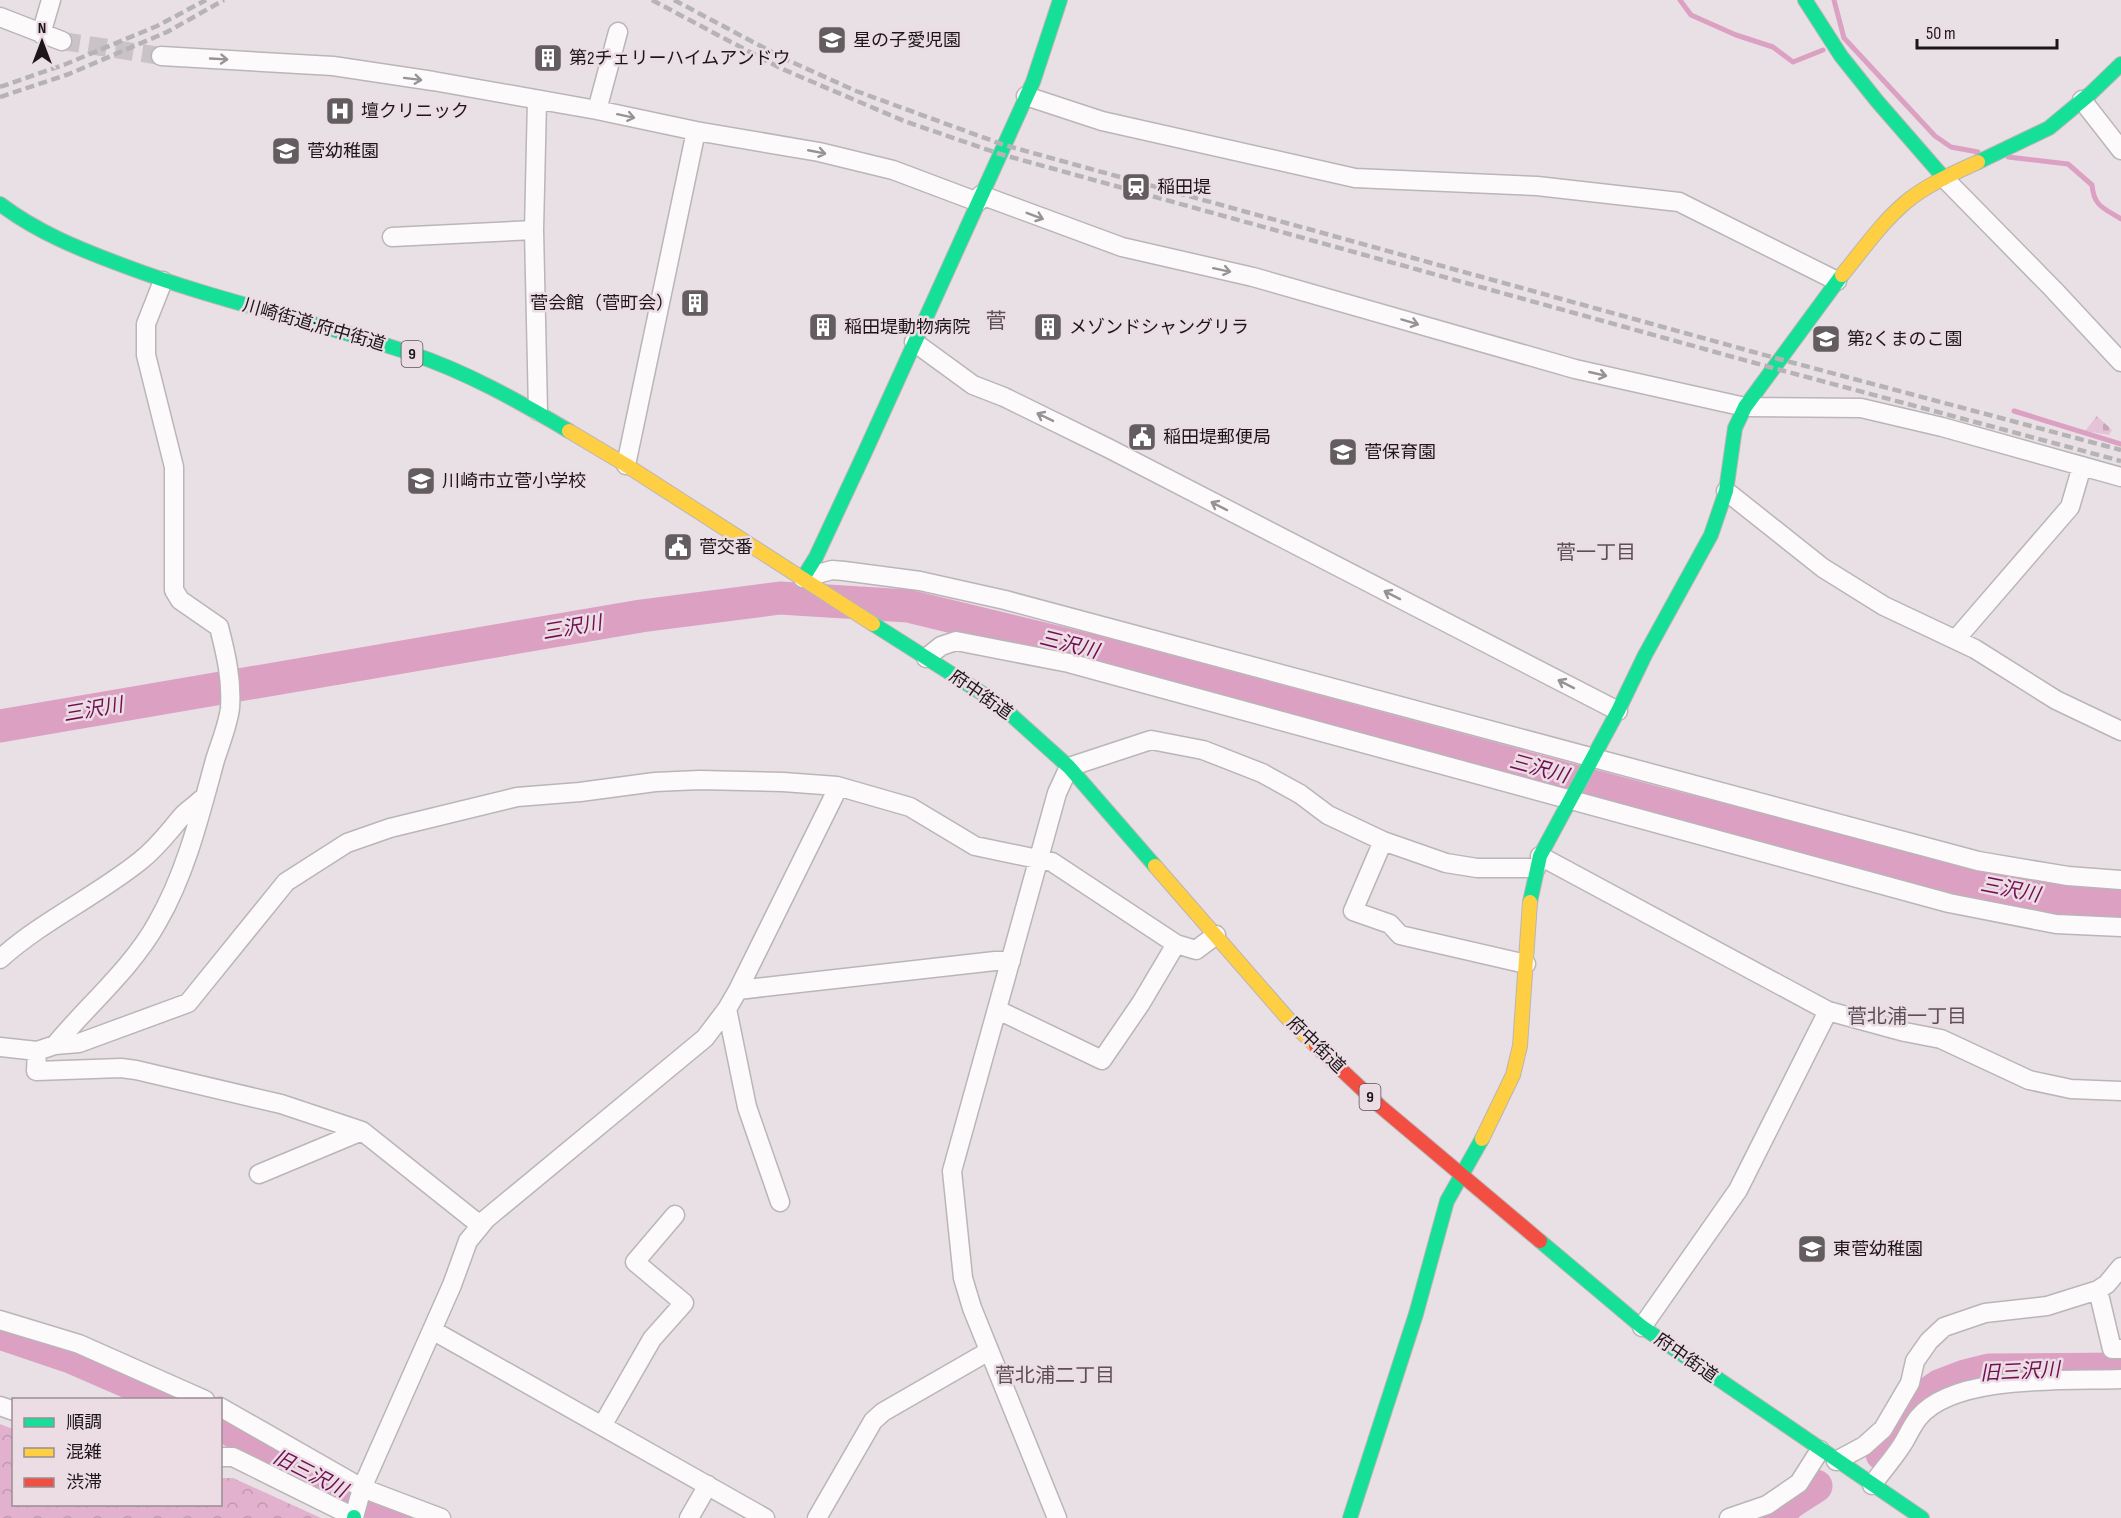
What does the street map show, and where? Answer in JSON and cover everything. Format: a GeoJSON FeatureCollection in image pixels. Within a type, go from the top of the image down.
{"type":"FeatureCollection","features":[{"type":"Feature","properties":{"kind":"street"},"geometry":{"type":"LineString","coordinates":[[41,34],[51,0]]}},
{"type":"Feature","properties":{"kind":"street"},"geometry":{"type":"LineString","coordinates":[[802,573],[860,463],[1026,96],[1045,49],[1060,0]]}},
{"type":"Feature","properties":{"kind":"street"},"geometry":{"type":"LineString","coordinates":[[1805,0],[1848,65],[1944,178],[2121,362]]}},
{"type":"Feature","properties":{"kind":"street"},"geometry":{"type":"LineString","coordinates":[[0,17],[62,41]]}},
{"type":"Feature","properties":{"kind":"street"},"geometry":{"type":"LineString","coordinates":[[597,110],[618,32]]}},
{"type":"Feature","properties":{"kind":"street"},"geometry":{"type":"LineString","coordinates":[[161,56],[333,66],[597,110],[819,152],[893,170],[1122,247],[1253,276],[1575,369],[1745,407],[1861,408],[1942,427],[2121,477]]}},
{"type":"Feature","properties":{"kind":"street"},"geometry":{"type":"LineString","coordinates":[[1350,1518],[1416,1314],[1447,1201],[1513,1075],[1520,1046],[1530,902],[1538,862],[1645,655],[1711,535],[1726,491],[1735,428],[1745,407],[1838,281],[1876,233],[1906,202],[1944,178],[2049,128],[2121,64]]}},
{"type":"Feature","properties":{"kind":"street"},"geometry":{"type":"LineString","coordinates":[[1026,96],[1102,121],[1355,178],[1537,186],[1679,202],[1838,281]]}},
{"type":"Feature","properties":{"kind":"street"},"geometry":{"type":"LineString","coordinates":[[537,100],[534,230],[538,411]]}},
{"type":"Feature","properties":{"kind":"street"},"geometry":{"type":"LineString","coordinates":[[2082,100],[2121,150]]}},
{"type":"Feature","properties":{"kind":"street"},"geometry":{"type":"LineString","coordinates":[[626,465],[696,130]]}},
{"type":"Feature","properties":{"kind":"street","name":"川崎街道;府中街道"},"geometry":{"type":"LineString","coordinates":[[0,204],[50,236],[89,253],[163,280],[420,357],[506,393],[802,573]]}},
{"type":"Feature","properties":{"kind":"street"},"geometry":{"type":"LineString","coordinates":[[392,237],[534,230]]}},
{"type":"Feature","properties":{"kind":"street"},"geometry":{"type":"LineString","coordinates":[[55,1045],[134,957],[157,924],[174,890],[206,796],[230,709],[228,663],[219,627],[180,600],[174,590],[174,467],[146,355],[147,324],[163,280]]}},
{"type":"Feature","properties":{"kind":"street"},"geometry":{"type":"LineString","coordinates":[[914,342],[973,385],[1004,397],[1108,448],[1618,711]]}},
{"type":"Feature","properties":{"kind":"street"},"geometry":{"type":"LineString","coordinates":[[1956,639],[2070,507],[2082,466]]}},
{"type":"Feature","properties":{"kind":"street"},"geometry":{"type":"LineString","coordinates":[[1726,491],[1823,568],[1884,606],[1956,639],[2056,700],[2121,731]]}},
{"type":"Feature","properties":{"kind":"street"},"geometry":{"type":"LineString","coordinates":[[802,573],[844,571],[920,582],[1005,600],[1978,861],[2068,876],[2121,880]]}},
{"type":"Feature","properties":{"kind":"street","name":"府中街道"},"geometry":{"type":"LineString","coordinates":[[802,573],[860,615],[999,704],[1069,767],[1290,1021],[1381,1107],[1461,1176],[1642,1327],[1922,1518]]}},
{"type":"Feature","properties":{"kind":"street"},"geometry":{"type":"LineString","coordinates":[[926,658],[941,646],[956,641],[1069,663],[1949,903],[2056,924],[2121,927]]}},
{"type":"Feature","properties":{"kind":"street"},"geometry":{"type":"LineString","coordinates":[[1057,1518],[972,1308],[963,1278],[952,1171],[1057,793],[1069,767],[1151,740],[1203,750],[1262,773],[1300,795],[1328,815],[1383,841],[1446,863],[1477,868],[1538,862],[1828,1011],[1905,1032],[1941,1039],[2029,1080],[2071,1089],[2121,1090]]}},
{"type":"Feature","properties":{"kind":"street"},"geometry":{"type":"LineString","coordinates":[[0,1047],[37,1051],[55,1045],[79,1043],[188,1003],[286,882],[347,843],[518,797],[655,782],[724,780],[837,786],[910,807],[975,846],[1052,862],[1176,944],[1196,950],[1216,935]]}},
{"type":"Feature","properties":{"kind":"street"},"geometry":{"type":"LineString","coordinates":[[222,1457],[233,1457],[355,1515],[362,1488],[452,1285],[468,1242],[480,1225],[690,1053],[705,1038],[738,990],[837,786]]}},
{"type":"Feature","properties":{"kind":"street"},"geometry":{"type":"LineString","coordinates":[[0,959],[18,943],[139,862],[161,844],[185,814],[206,796]]}},
{"type":"Feature","properties":{"kind":"street"},"geometry":{"type":"LineString","coordinates":[[1383,841],[1353,910],[1390,924],[1400,935],[1526,964]]}},
{"type":"Feature","properties":{"kind":"street"},"geometry":{"type":"LineString","coordinates":[[998,1010],[1102,1060],[1141,1004],[1176,944]]}},
{"type":"Feature","properties":{"kind":"street"},"geometry":{"type":"LineString","coordinates":[[738,990],[995,961],[1011,962]]}},
{"type":"Feature","properties":{"kind":"street"},"geometry":{"type":"LineString","coordinates":[[727,1009],[747,1107],[780,1202]]}},
{"type":"Feature","properties":{"kind":"street"},"geometry":{"type":"LineString","coordinates":[[1642,1327],[1738,1190],[1828,1011]]}},
{"type":"Feature","properties":{"kind":"street"},"geometry":{"type":"LineString","coordinates":[[37,1051],[36,1071],[121,1068],[136,1070],[280,1104],[362,1131],[480,1225]]}},
{"type":"Feature","properties":{"kind":"street"},"geometry":{"type":"LineString","coordinates":[[259,1174],[362,1131]]}},
{"type":"Feature","properties":{"kind":"street"},"geometry":{"type":"LineString","coordinates":[[602,1426],[652,1339],[684,1303],[635,1262],[675,1215]]}},
{"type":"Feature","properties":{"kind":"street"},"geometry":{"type":"LineString","coordinates":[[1836,1461],[1864,1446],[1883,1429],[1910,1383],[1915,1361],[1929,1341],[1944,1327],[1985,1313],[2047,1306],[2098,1290],[2107,1284],[2121,1267]]}},
{"type":"Feature","properties":{"kind":"street"},"geometry":{"type":"LineString","coordinates":[[2098,1290],[2112,1349],[2121,1349]]}},
{"type":"Feature","properties":{"kind":"street"},"geometry":{"type":"LineString","coordinates":[[0,1320],[79,1344],[200,1398]]}},
{"type":"Feature","properties":{"kind":"street"},"geometry":{"type":"LineString","coordinates":[[432,1330],[765,1518]]}},
{"type":"Feature","properties":{"kind":"street"},"geometry":{"type":"LineString","coordinates":[[817,1518],[873,1420],[989,1351]]}},
{"type":"Feature","properties":{"kind":"street"},"geometry":{"type":"LineString","coordinates":[[1872,1485],[1902,1445],[1918,1418],[1932,1404],[1956,1392],[1994,1384],[2121,1379]]}},
{"type":"Feature","properties":{"kind":"street"},"geometry":{"type":"LineString","coordinates":[[222,1408],[362,1488],[441,1518]]}},
{"type":"Feature","properties":{"kind":"street"},"geometry":{"type":"LineString","coordinates":[[1729,1518],[1767,1505],[1799,1483],[1820,1450]]}},
{"type":"Feature","properties":{"kind":"street"},"geometry":{"type":"LineString","coordinates":[[689,1518],[708,1485]]}},
{"type":"Feature","properties":{"kind":"green space"},"geometry":{"type":"Polygon","coordinates":[[[2097,416],[2112,430],[2109,435],[2085,431],[2097,416]]]}},
{"type":"Feature","properties":{"kind":"green space"},"geometry":{"type":"Polygon","coordinates":[[[0,1424],[12,1429],[12,1506],[222,1506],[222,1478],[233,1478],[321,1518],[0,1518],[0,1424]]]}},
{"type":"Feature","properties":{"kind":"waterway"},"geometry":{"type":"LineString","coordinates":[[1680,0],[1691,15],[1736,35],[1773,47],[1793,62],[1823,50]]}},
{"type":"Feature","properties":{"kind":"waterway"},"geometry":{"type":"LineString","coordinates":[[1834,0],[1844,38],[1935,136],[1951,147],[1978,152]]}},
{"type":"Feature","properties":{"kind":"waterway"},"geometry":{"type":"LineString","coordinates":[[2008,157],[2068,164],[2092,185],[2098,203],[2121,219]]}},
{"type":"Feature","properties":{"kind":"waterway"},"geometry":{"type":"LineString","coordinates":[[2014,411],[2121,444]]}},
{"type":"Feature","properties":{"kind":"waterway","name":"三沢川"},"geometry":{"type":"LineString","coordinates":[[0,726],[641,616],[780,598],[908,606],[1089,650],[1656,803],[2011,893],[2121,905]]}},
{"type":"Feature","properties":{"kind":"waterway","name":"旧三沢川"},"geometry":{"type":"LineString","coordinates":[[0,1333],[71,1357],[165,1398]]}},
{"type":"Feature","properties":{"kind":"waterway","name":"旧三沢川"},"geometry":{"type":"LineString","coordinates":[[1882,1454],[1913,1404],[1939,1386],[1965,1376],[1989,1370],[2121,1369]]}},
{"type":"Feature","properties":{"kind":"waterway","name":"旧三沢川"},"geometry":{"type":"LineString","coordinates":[[222,1424],[299,1473],[404,1518]]}},
{"type":"Feature","properties":{"kind":"waterway","name":"旧三沢川"},"geometry":{"type":"LineString","coordinates":[[1775,1518],[1791,1502],[1816,1486]]}},
{"type":"Feature","properties":{"kind":"tunnel"},"geometry":{"type":"LineString","coordinates":[[62,41],[161,56]]}},
{"type":"Feature","properties":{"kind":"railway"},"geometry":{"type":"LineString","coordinates":[[0,87],[66,64],[157,26],[206,0]]}},
{"type":"Feature","properties":{"kind":"railway"},"geometry":{"type":"LineString","coordinates":[[0,97],[69,74],[167,32],[224,0]]}},
{"type":"Feature","properties":{"kind":"railway"},"geometry":{"type":"LineString","coordinates":[[652,0],[780,68],[904,121],[1000,154],[1773,368],[2121,461]]}},
{"type":"Feature","properties":{"kind":"railway"},"geometry":{"type":"LineString","coordinates":[[674,0],[785,59],[856,91],[1004,145],[1779,359],[2121,450]]}},
{"type":"Feature","properties":{"kind":"traffic: fast"},"geometry":{"type":"LineString","coordinates":[[803,578],[816,557],[865,452],[1033,82],[1060,0]]}},
{"type":"Feature","properties":{"kind":"traffic: fast"},"geometry":{"type":"LineString","coordinates":[[1805,0],[1841,56],[1944,178]]}},
{"type":"Feature","properties":{"kind":"traffic: fast"},"geometry":{"type":"LineString","coordinates":[[1978,162],[2049,128],[2121,64]]}},
{"type":"Feature","properties":{"kind":"traffic: fast"},"geometry":{"type":"LineString","coordinates":[[0,204],[59,239],[157,278],[410,353],[452,369],[492,388],[569,431]]}},
{"type":"Feature","properties":{"kind":"traffic: fast"},"geometry":{"type":"LineString","coordinates":[[1530,902],[1540,856],[1618,711],[1645,655],[1711,535],[1726,491],[1735,428],[1745,407],[1842,275]]}},
{"type":"Feature","properties":{"kind":"traffic: fast"},"geometry":{"type":"LineString","coordinates":[[873,624],[999,704],[1069,767],[1155,866]]}},
{"type":"Feature","properties":{"kind":"traffic: fast"},"geometry":{"type":"LineString","coordinates":[[1350,1518],[1416,1314],[1447,1201],[1482,1139]]}},
{"type":"Feature","properties":{"kind":"traffic: fast"},"geometry":{"type":"LineString","coordinates":[[1540,1241],[1642,1327],[1922,1518]]}},
{"type":"Feature","properties":{"kind":"traffic: slow"},"geometry":{"type":"LineString","coordinates":[[1842,275],[1880,228],[1906,202],[1931,185],[1978,162]]}},
{"type":"Feature","properties":{"kind":"traffic: slow"},"geometry":{"type":"LineString","coordinates":[[569,431],[626,465],[873,624]]}},
{"type":"Feature","properties":{"kind":"traffic: slow"},"geometry":{"type":"LineString","coordinates":[[1155,866],[1290,1021],[1316,1046]]}},
{"type":"Feature","properties":{"kind":"traffic: slow"},"geometry":{"type":"LineString","coordinates":[[1482,1139],[1513,1075],[1520,1046],[1530,902]]}},
{"type":"Feature","properties":{"kind":"traffic: jam"},"geometry":{"type":"LineString","coordinates":[[1316,1046],[1381,1107],[1540,1241]]}},
{"type":"Feature","properties":{"kind":"place","name":"星の子愛児園"},"geometry":{"type":"Point","coordinates":[832,40]}},
{"type":"Feature","properties":{"kind":"place","name":"第2チェリーハイムアンドウ"},"geometry":{"type":"Point","coordinates":[548,58]}},
{"type":"Feature","properties":{"kind":"place","name":"壇クリニック"},"geometry":{"type":"Point","coordinates":[340,111]}},
{"type":"Feature","properties":{"kind":"place","name":"菅幼稚園"},"geometry":{"type":"Point","coordinates":[286,151]}},
{"type":"Feature","properties":{"kind":"place","name":"稲田堤"},"geometry":{"type":"Point","coordinates":[1136,187]}},
{"type":"Feature","properties":{"kind":"place","name":"菅会館（菅町会）"},"geometry":{"type":"Point","coordinates":[695,303]}},
{"type":"Feature","properties":{"kind":"place","name":"稲田堤動物病院"},"geometry":{"type":"Point","coordinates":[823,327]}},
{"type":"Feature","properties":{"kind":"place","name":"メゾンドシャングリラ"},"geometry":{"type":"Point","coordinates":[1048,327]}},
{"type":"Feature","properties":{"kind":"place","name":"第2くまのこ園"},"geometry":{"type":"Point","coordinates":[1826,339]}},
{"type":"Feature","properties":{"kind":"place","name":"稲田堤郵便局"},"geometry":{"type":"Point","coordinates":[1142,437]}},
{"type":"Feature","properties":{"kind":"place","name":"菅保育園"},"geometry":{"type":"Point","coordinates":[1343,452]}},
{"type":"Feature","properties":{"kind":"place","name":"川崎市立菅小学校"},"geometry":{"type":"Point","coordinates":[421,481]}},
{"type":"Feature","properties":{"kind":"place","name":"菅交番"},"geometry":{"type":"Point","coordinates":[678,547]}},
{"type":"Feature","properties":{"kind":"place","name":"東菅幼稚園"},"geometry":{"type":"Point","coordinates":[1812,1249]}},
{"type":"Feature","properties":{"kind":"district","name":"菅"},"geometry":{"type":"Point","coordinates":[996,321]}},
{"type":"Feature","properties":{"kind":"district","name":"菅一丁目"},"geometry":{"type":"Point","coordinates":[1596,553]}},
{"type":"Feature","properties":{"kind":"district","name":"菅北浦一丁目"},"geometry":{"type":"Point","coordinates":[1907,1017]}},
{"type":"Feature","properties":{"kind":"district","name":"菅北浦二丁目"},"geometry":{"type":"Point","coordinates":[1055,1376]}}]}
